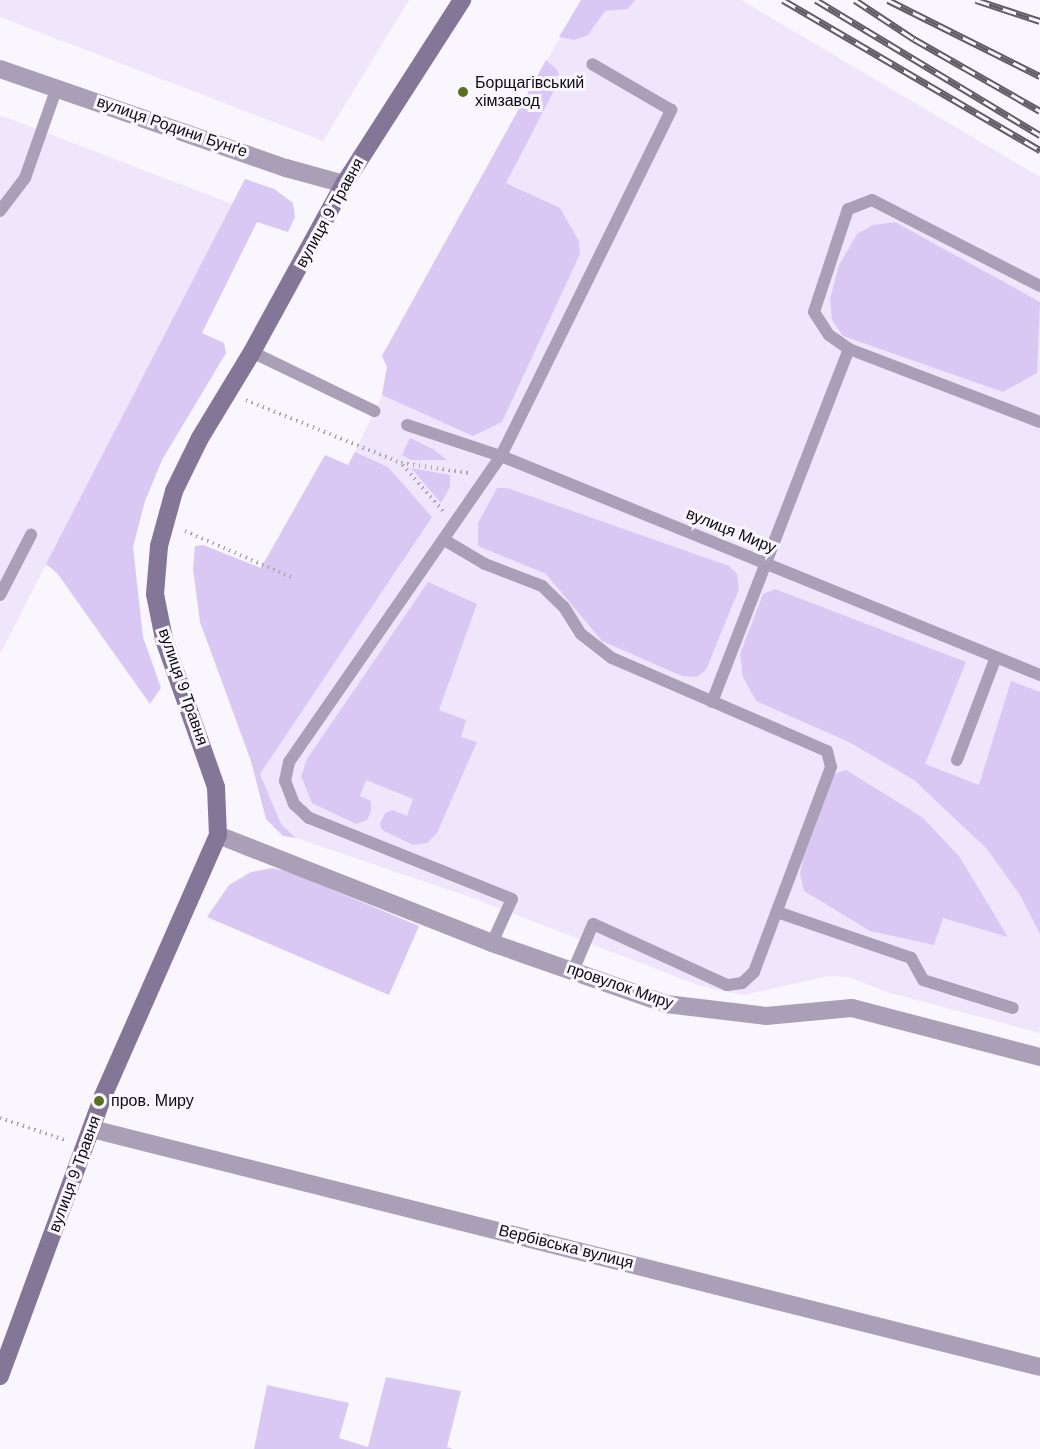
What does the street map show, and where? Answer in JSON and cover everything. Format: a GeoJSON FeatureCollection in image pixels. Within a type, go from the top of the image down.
{"type":"FeatureCollection","features":[{"type":"Feature","properties":{"kind":"main road","name":"вулиця 9 Травня"},"geometry":{"type":"LineString","coordinates":[[0,1376],[92,1129],[171,935],[218,835],[216,787],[164,639],[155,594],[159,546],[174,491],[200,438],[252,352],[345,184],[462,0]]}},
{"type":"Feature","properties":{"kind":"street","name":"вулиця Родини Бунґе"},"geometry":{"type":"LineString","coordinates":[[0,69],[286,168],[345,184]]}},
{"type":"Feature","properties":{"kind":"street","name":"провулок Миру"},"geometry":{"type":"LineString","coordinates":[[218,835],[492,943],[666,1004],[766,1016],[852,1008],[1040,1057]]}},
{"type":"Feature","properties":{"kind":"street","name":"Вербівська вулиця"},"geometry":{"type":"LineString","coordinates":[[92,1129],[1040,1367]]}},
{"type":"Feature","properties":{"kind":"lane"},"geometry":{"type":"LineString","coordinates":[[492,943],[512,899],[309,818],[294,804],[285,781],[289,762],[446,541],[501,456],[671,110],[592,64]]}},
{"type":"Feature","properties":{"kind":"lane"},"geometry":{"type":"LineString","coordinates":[[0,212],[24,178],[57,87]]}},
{"type":"Feature","properties":{"kind":"lane"},"geometry":{"type":"LineString","coordinates":[[1040,286],[872,200],[848,209],[814,312],[829,336],[849,349],[1040,422]]}},
{"type":"Feature","properties":{"kind":"lane"},"geometry":{"type":"LineString","coordinates":[[712,702],[849,349]]}},
{"type":"Feature","properties":{"kind":"lane"},"geometry":{"type":"LineString","coordinates":[[252,352],[374,411]]}},
{"type":"Feature","properties":{"kind":"lane","name":"вулиця Миру"},"geometry":{"type":"LineString","coordinates":[[407,425],[501,456],[1040,675]]}},
{"type":"Feature","properties":{"kind":"lane"},"geometry":{"type":"LineString","coordinates":[[0,595],[31,535]]}},
{"type":"Feature","properties":{"kind":"lane"},"geometry":{"type":"LineString","coordinates":[[446,541],[485,564],[542,586],[564,607],[581,634],[612,658],[827,751],[831,767],[754,972],[742,984],[727,985],[593,924],[573,970]]}},
{"type":"Feature","properties":{"kind":"lane"},"geometry":{"type":"LineString","coordinates":[[957,760],[996,657]]}},
{"type":"Feature","properties":{"kind":"lane"},"geometry":{"type":"LineString","coordinates":[[777,912],[911,958],[923,980],[1012,1008]]}},
{"type":"Feature","properties":{"kind":"path"},"geometry":{"type":"LineString","coordinates":[[245,399],[401,463],[489,475]]}},
{"type":"Feature","properties":{"kind":"path"},"geometry":{"type":"LineString","coordinates":[[401,463],[456,526]]}},
{"type":"Feature","properties":{"kind":"path"},"geometry":{"type":"LineString","coordinates":[[178,528],[293,578]]}},
{"type":"Feature","properties":{"kind":"path"},"geometry":{"type":"LineString","coordinates":[[0,1118],[62,1138],[84,1151]]}},
{"type":"Feature","properties":{"kind":"shaded area"},"geometry":{"type":"Polygon","coordinates":[[[0,0],[409,0],[323,141],[0,17],[0,0]]]}},
{"type":"Feature","properties":{"kind":"shaded area"},"geometry":{"type":"Polygon","coordinates":[[[581,0],[741,0],[1040,177],[1040,1033],[887,992],[848,977],[828,976],[744,995],[700,986],[470,897],[296,838],[281,824],[269,801],[223,665],[229,624],[325,455],[348,465],[382,395],[387,367],[382,356],[581,0]]]}},
{"type":"Feature","properties":{"kind":"shaded area"},"geometry":{"type":"Polygon","coordinates":[[[581,0],[635,0],[628,9],[605,11],[588,35],[574,40],[559,37],[581,0]]]}},
{"type":"Feature","properties":{"kind":"shaded area"},"geometry":{"type":"Polygon","coordinates":[[[546,60],[557,70],[560,79],[506,183],[560,208],[579,241],[580,254],[502,422],[473,436],[382,395],[387,367],[382,356],[546,60]]]}},
{"type":"Feature","properties":{"kind":"shaded area"},"geometry":{"type":"Polygon","coordinates":[[[0,115],[232,204],[0,654],[0,115]]]}},
{"type":"Feature","properties":{"kind":"shaded area"},"geometry":{"type":"Polygon","coordinates":[[[245,179],[274,189],[293,203],[295,217],[288,232],[257,222],[202,333],[224,343],[226,353],[162,460],[145,501],[133,547],[143,637],[161,688],[150,704],[57,573],[46,564],[245,179]]]}},
{"type":"Feature","properties":{"kind":"shaded area"},"geometry":{"type":"Polygon","coordinates":[[[895,222],[1040,302],[1037,373],[1003,392],[843,336],[832,320],[830,299],[839,265],[857,234],[873,225],[895,222]]]}},
{"type":"Feature","properties":{"kind":"shaded area"},"geometry":{"type":"Polygon","coordinates":[[[410,438],[433,449],[447,460],[411,460],[402,455],[410,438]]]}},
{"type":"Feature","properties":{"kind":"shaded area"},"geometry":{"type":"Polygon","coordinates":[[[355,452],[388,467],[432,517],[260,774],[281,824],[296,838],[283,836],[266,819],[251,761],[200,622],[193,569],[195,546],[203,545],[261,568],[325,455],[348,465],[355,452]]]}},
{"type":"Feature","properties":{"kind":"shaded area"},"geometry":{"type":"Polygon","coordinates":[[[411,468],[450,475],[450,487],[441,503],[411,468]]]}},
{"type":"Feature","properties":{"kind":"shaded area"},"geometry":{"type":"Polygon","coordinates":[[[497,488],[507,488],[729,566],[737,574],[739,589],[706,670],[697,677],[682,676],[602,641],[546,574],[478,546],[478,523],[497,488]]]}},
{"type":"Feature","properties":{"kind":"shaded area"},"geometry":{"type":"Polygon","coordinates":[[[428,582],[477,604],[439,710],[466,720],[461,737],[477,742],[437,833],[427,843],[413,845],[382,830],[380,824],[385,813],[392,810],[407,816],[413,799],[366,780],[360,796],[371,801],[371,811],[367,820],[356,824],[312,803],[301,776],[307,759],[428,582]]]}},
{"type":"Feature","properties":{"kind":"shaded area"},"geometry":{"type":"Polygon","coordinates":[[[775,589],[966,662],[925,764],[979,785],[1011,681],[1040,692],[1040,934],[1020,895],[987,849],[914,780],[849,742],[756,701],[743,677],[740,654],[763,594],[775,589]]]}},
{"type":"Feature","properties":{"kind":"shaded area"},"geometry":{"type":"Polygon","coordinates":[[[846,770],[922,817],[959,856],[1008,937],[943,918],[934,945],[870,931],[804,891],[800,874],[803,859],[834,774],[846,770]]]}},
{"type":"Feature","properties":{"kind":"shaded area"},"geometry":{"type":"Polygon","coordinates":[[[272,868],[290,872],[419,926],[389,995],[207,917],[229,885],[251,872],[272,868]]]}},
{"type":"Feature","properties":{"kind":"shaded area"},"geometry":{"type":"Polygon","coordinates":[[[386,1377],[461,1391],[447,1447],[453,1449],[254,1449],[267,1385],[349,1403],[339,1438],[368,1447],[386,1377]]]}},
{"type":"Feature","properties":{"kind":"railway"},"geometry":{"type":"LineString","coordinates":[[783,0],[1040,150]]}},
{"type":"Feature","properties":{"kind":"railway"},"geometry":{"type":"LineString","coordinates":[[816,0],[1040,135]]}},
{"type":"Feature","properties":{"kind":"railway"},"geometry":{"type":"LineString","coordinates":[[855,0],[914,39],[1040,111]]}},
{"type":"Feature","properties":{"kind":"railway"},"geometry":{"type":"LineString","coordinates":[[888,0],[1040,76]]}},
{"type":"Feature","properties":{"kind":"railway"},"geometry":{"type":"LineString","coordinates":[[976,0],[1040,21]]}},
{"type":"Feature","properties":{"kind":"place","name":"Борщагівський хімзавод"},"geometry":{"type":"Point","coordinates":[463,92]}},
{"type":"Feature","properties":{"kind":"place","name":"пров. Миру"},"geometry":{"type":"Point","coordinates":[99,1101]}}]}
